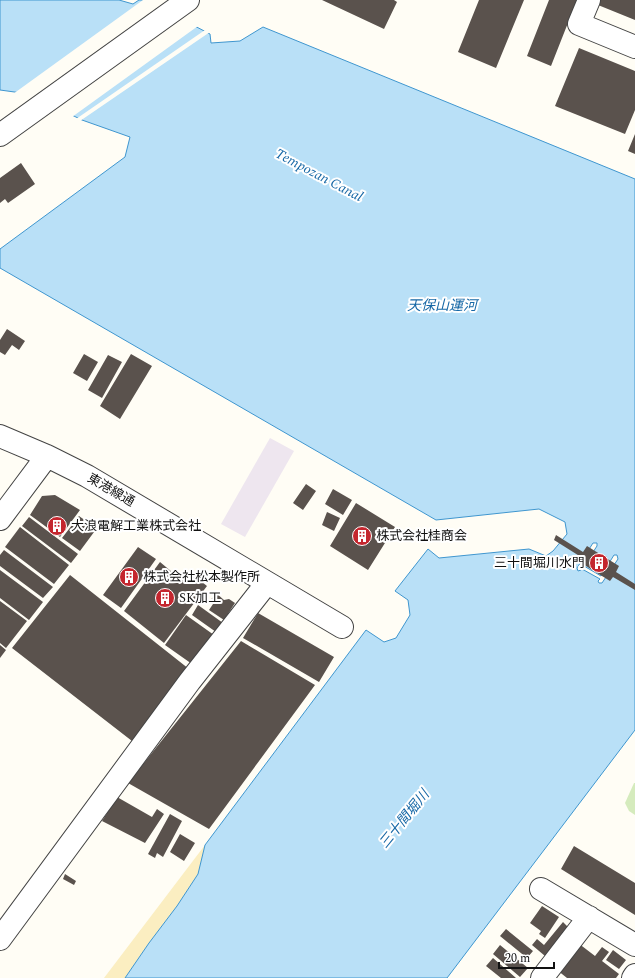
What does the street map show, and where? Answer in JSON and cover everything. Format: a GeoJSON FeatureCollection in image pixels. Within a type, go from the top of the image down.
{"type":"FeatureCollection","features":[{"type":"Feature","properties":{"kind":"street"},"geometry":{"type":"LineString","coordinates":[[589,0],[579,24],[635,47]]}},
{"type":"Feature","properties":{"kind":"street"},"geometry":{"type":"LineString","coordinates":[[0,135],[180,6]]}},
{"type":"Feature","properties":{"kind":"street","name":"東港線通"},"geometry":{"type":"LineString","coordinates":[[0,436],[47,456],[87,476],[342,627]]}},
{"type":"Feature","properties":{"kind":"street"},"geometry":{"type":"LineString","coordinates":[[0,519],[47,456]]}},
{"type":"Feature","properties":{"kind":"street"},"geometry":{"type":"LineString","coordinates":[[0,939],[190,681],[267,583]]}},
{"type":"Feature","properties":{"kind":"street"},"geometry":{"type":"LineString","coordinates":[[541,889],[635,945]]}},
{"type":"Feature","properties":{"kind":"street"},"geometry":{"type":"LineString","coordinates":[[542,978],[589,917]]}},
{"type":"Feature","properties":{"kind":"shaded area"},"geometry":{"type":"Polygon","coordinates":[[[270,438],[294,451],[245,537],[221,524],[270,438]]]}},
{"type":"Feature","properties":{"kind":"green space"},"geometry":{"type":"Polygon","coordinates":[[[634,783],[635,815],[629,811],[625,803],[634,783]]]}},
{"type":"Feature","properties":{"kind":"sand"},"geometry":{"type":"Polygon","coordinates":[[[205,845],[198,874],[125,978],[104,978],[205,845]]]}},
{"type":"Feature","properties":{"kind":"water","name":"天保山運河"},"geometry":{"type":"Polygon","coordinates":[[[0,0],[119,0],[133,4],[139,0],[145,0],[210,34],[211,43],[240,41],[263,27],[635,179],[635,730],[447,978],[125,978],[198,874],[205,845],[366,630],[384,642],[396,638],[410,615],[408,600],[395,591],[428,549],[439,558],[529,549],[546,556],[553,551],[567,534],[565,522],[539,509],[436,520],[0,268],[0,249],[125,157],[130,137],[82,120],[29,94],[0,90],[0,0]],[[593,543],[577,568],[578,571],[582,569],[600,579],[598,581],[599,583],[602,583],[618,559],[617,555],[614,555],[601,576],[584,566],[597,546],[597,543],[593,543]]]}},
{"type":"Feature","properties":{"kind":"pier"},"geometry":{"type":"Polygon","coordinates":[[[143,0],[149,0],[198,26],[72,117],[28,96],[13,94],[143,0]]]}},
{"type":"Feature","properties":{"kind":"pier"},"geometry":{"type":"Polygon","coordinates":[[[205,30],[210,32],[80,121],[76,119],[205,30]]]}},
{"type":"Feature","properties":{"kind":"building"},"geometry":{"type":"Polygon","coordinates":[[[322,0],[394,0],[397,2],[384,29],[322,0]]]}},
{"type":"Feature","properties":{"kind":"building"},"geometry":{"type":"Polygon","coordinates":[[[479,0],[524,0],[496,68],[458,52],[479,0]]]}},
{"type":"Feature","properties":{"kind":"building"},"geometry":{"type":"Polygon","coordinates":[[[549,0],[577,0],[551,66],[527,56],[549,0]]]}},
{"type":"Feature","properties":{"kind":"building"},"geometry":{"type":"Polygon","coordinates":[[[600,0],[635,0],[635,20],[598,5],[600,0]]]}},
{"type":"Feature","properties":{"kind":"building"},"geometry":{"type":"Polygon","coordinates":[[[579,48],[635,71],[635,110],[625,134],[555,106],[579,48]]]}},
{"type":"Feature","properties":{"kind":"building"},"geometry":{"type":"Polygon","coordinates":[[[635,134],[635,154],[628,151],[635,134]]]}},
{"type":"Feature","properties":{"kind":"building"},"geometry":{"type":"Polygon","coordinates":[[[21,163],[35,184],[8,203],[5,199],[0,203],[0,178],[21,163]]]}},
{"type":"Feature","properties":{"kind":"building"},"geometry":{"type":"Polygon","coordinates":[[[7,329],[25,341],[19,350],[12,345],[5,355],[0,352],[0,340],[7,329]]]}},
{"type":"Feature","properties":{"kind":"building"},"geometry":{"type":"Polygon","coordinates":[[[84,354],[98,362],[87,381],[73,373],[84,354]]]}},
{"type":"Feature","properties":{"kind":"building"},"geometry":{"type":"Polygon","coordinates":[[[131,354],[152,366],[120,419],[100,406],[131,354]]]}},
{"type":"Feature","properties":{"kind":"building"},"geometry":{"type":"Polygon","coordinates":[[[108,355],[122,362],[102,398],[88,390],[108,355]]]}},
{"type":"Feature","properties":{"kind":"building"},"geometry":{"type":"Polygon","coordinates":[[[306,484],[316,491],[303,510],[293,503],[306,484]]]}},
{"type":"Feature","properties":{"kind":"building"},"geometry":{"type":"Polygon","coordinates":[[[333,489],[352,500],[343,515],[325,504],[333,489]]]}},
{"type":"Feature","properties":{"kind":"building","name":"大浪電解工業株式会社"},"geometry":{"type":"Polygon","coordinates":[[[55,495],[80,510],[60,537],[30,515],[42,496],[55,495]]]}},
{"type":"Feature","properties":{"kind":"building","name":"株式会社桂商会"},"geometry":{"type":"Polygon","coordinates":[[[356,503],[395,527],[368,570],[330,546],[356,503]]]}},
{"type":"Feature","properties":{"kind":"building"},"geometry":{"type":"Polygon","coordinates":[[[327,512],[340,518],[334,531],[322,525],[327,512]]]}},
{"type":"Feature","properties":{"kind":"building"},"geometry":{"type":"Polygon","coordinates":[[[79,516],[93,526],[97,522],[100,524],[80,551],[62,538],[79,516]]]}},
{"type":"Feature","properties":{"kind":"building"},"geometry":{"type":"Polygon","coordinates":[[[29,517],[78,554],[71,563],[22,526],[29,517]]]}},
{"type":"Feature","properties":{"kind":"building"},"geometry":{"type":"Polygon","coordinates":[[[20,527],[69,565],[54,584],[5,547],[20,527]]]}},
{"type":"Feature","properties":{"kind":"building","name":"三十間堀川水門"},"geometry":{"type":"Polygon","coordinates":[[[556,535],[583,552],[587,546],[619,566],[616,572],[635,584],[635,590],[613,577],[610,581],[578,561],[581,557],[554,540],[556,535]]]}},
{"type":"Feature","properties":{"kind":"building","name":"株式会社松本製作所"},"geometry":{"type":"Polygon","coordinates":[[[138,547],[156,559],[121,608],[103,595],[138,547]]]}},
{"type":"Feature","properties":{"kind":"building"},"geometry":{"type":"Polygon","coordinates":[[[4,550],[53,587],[43,598],[0,566],[0,555],[4,550]]]}},
{"type":"Feature","properties":{"kind":"building","name":"SK加工"},"geometry":{"type":"Polygon","coordinates":[[[160,562],[172,572],[193,575],[207,586],[164,643],[124,611],[160,562]]]}},
{"type":"Feature","properties":{"kind":"building"},"geometry":{"type":"Polygon","coordinates":[[[0,570],[43,602],[29,620],[0,598],[0,570]]]}},
{"type":"Feature","properties":{"kind":"building"},"geometry":{"type":"Polygon","coordinates":[[[70,575],[189,669],[132,741],[12,648],[70,575]]]}},
{"type":"Feature","properties":{"kind":"building"},"geometry":{"type":"Polygon","coordinates":[[[216,593],[224,600],[229,599],[235,603],[224,620],[209,610],[213,604],[210,601],[216,593]]]}},
{"type":"Feature","properties":{"kind":"building"},"geometry":{"type":"Polygon","coordinates":[[[0,601],[27,621],[6,648],[0,643],[0,601]]]}},
{"type":"Feature","properties":{"kind":"building"},"geometry":{"type":"Polygon","coordinates":[[[198,605],[223,623],[216,632],[192,615],[198,605]]]}},
{"type":"Feature","properties":{"kind":"building"},"geometry":{"type":"Polygon","coordinates":[[[258,613],[334,657],[319,682],[243,638],[258,613]]]}},
{"type":"Feature","properties":{"kind":"building"},"geometry":{"type":"Polygon","coordinates":[[[186,615],[214,635],[192,664],[165,645],[186,615]]]}},
{"type":"Feature","properties":{"kind":"building"},"geometry":{"type":"Polygon","coordinates":[[[241,641],[315,685],[209,829],[128,783],[241,641]]]}},
{"type":"Feature","properties":{"kind":"building"},"geometry":{"type":"Polygon","coordinates":[[[0,645],[6,650],[0,658],[0,645]]]}},
{"type":"Feature","properties":{"kind":"building"},"geometry":{"type":"Polygon","coordinates":[[[117,797],[152,817],[157,809],[164,814],[145,843],[102,821],[117,797]]]}},
{"type":"Feature","properties":{"kind":"building"},"geometry":{"type":"Polygon","coordinates":[[[170,814],[182,821],[163,857],[157,853],[155,858],[148,854],[170,814]]]}},
{"type":"Feature","properties":{"kind":"building"},"geometry":{"type":"Polygon","coordinates":[[[180,834],[195,843],[184,861],[170,852],[180,834]]]}},
{"type":"Feature","properties":{"kind":"building"},"geometry":{"type":"Polygon","coordinates":[[[574,846],[635,883],[635,915],[561,869],[574,846]]]}},
{"type":"Feature","properties":{"kind":"building"},"geometry":{"type":"Polygon","coordinates":[[[65,874],[76,881],[74,885],[63,879],[65,874]]]}},
{"type":"Feature","properties":{"kind":"building"},"geometry":{"type":"Polygon","coordinates":[[[542,906],[559,917],[545,938],[539,934],[541,931],[530,923],[542,906]]]}},
{"type":"Feature","properties":{"kind":"building"},"geometry":{"type":"Polygon","coordinates":[[[563,922],[569,928],[545,956],[532,945],[537,939],[544,945],[563,922]]]}},
{"type":"Feature","properties":{"kind":"building"},"geometry":{"type":"Polygon","coordinates":[[[506,929],[533,951],[527,958],[500,936],[506,929]]]}},
{"type":"Feature","properties":{"kind":"building"},"geometry":{"type":"Polygon","coordinates":[[[578,943],[595,956],[602,947],[609,952],[602,961],[619,974],[616,978],[567,978],[557,970],[578,943]]]}},
{"type":"Feature","properties":{"kind":"building"},"geometry":{"type":"Polygon","coordinates":[[[500,945],[528,968],[520,977],[493,954],[500,945]]]}},
{"type":"Feature","properties":{"kind":"building"},"geometry":{"type":"Polygon","coordinates":[[[613,950],[626,960],[619,969],[606,960],[613,950]]]}},
{"type":"Feature","properties":{"kind":"building"},"geometry":{"type":"Polygon","coordinates":[[[493,958],[516,978],[501,978],[486,966],[493,958]]]}},
{"type":"Feature","properties":{"kind":"place","name":"大浪電解工業株式会社"},"geometry":{"type":"Point","coordinates":[57,526]}},
{"type":"Feature","properties":{"kind":"place","name":"株式会社桂商会"},"geometry":{"type":"Point","coordinates":[362,536]}},
{"type":"Feature","properties":{"kind":"place","name":"三十間堀川水門"},"geometry":{"type":"Point","coordinates":[599,563]}},
{"type":"Feature","properties":{"kind":"place","name":"株式会社松本製作所"},"geometry":{"type":"Point","coordinates":[129,577]}},
{"type":"Feature","properties":{"kind":"place","name":"SK加工"},"geometry":{"type":"Point","coordinates":[165,598]}},
{"type":"Feature","properties":{"kind":"water label","name":"Tempozan Canal"},"geometry":{"type":"Point","coordinates":[319,175]}},
{"type":"Feature","properties":{"kind":"water label","name":"三十間堀川"},"geometry":{"type":"Point","coordinates":[404,819]}}]}
